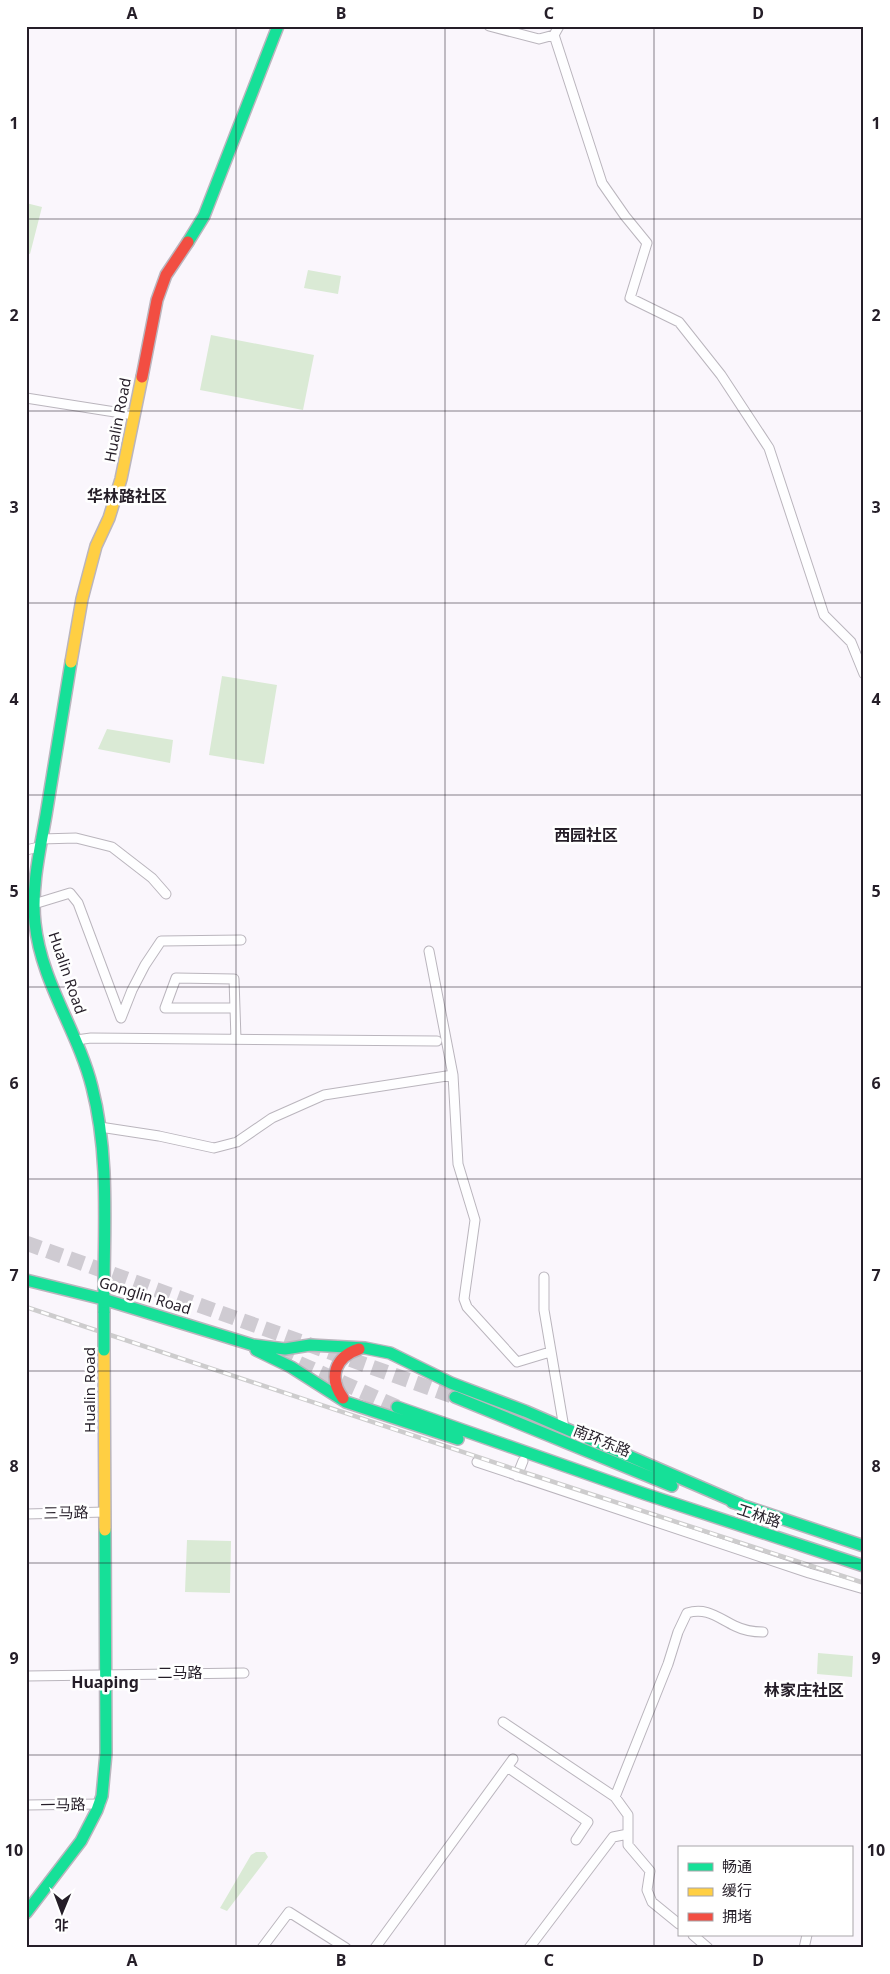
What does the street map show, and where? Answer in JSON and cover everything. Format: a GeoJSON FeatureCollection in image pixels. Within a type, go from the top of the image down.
{"type":"FeatureCollection","features":[{"type":"Feature","properties":{"kind":"main road","name":"Hualin Road"},"geometry":{"type":"LineString","coordinates":[[26,1913],[84,1836],[100,1804],[106,1753],[103,1299],[105,1248],[100,1127],[93,1088],[76,1040],[54,990],[39,944],[34,904],[36,872],[82,599],[96,546],[115,503],[157,300],[176,260],[204,216],[278,26]]}},
{"type":"Feature","properties":{"kind":"main road","name":"Gonglin Road"},"geometry":{"type":"LineString","coordinates":[[26,1280],[103,1299],[253,1345]]}},
{"type":"Feature","properties":{"kind":"main road"},"geometry":{"type":"LineString","coordinates":[[253,1345],[285,1349],[310,1345],[365,1348],[390,1353],[451,1383],[564,1428],[740,1504]]}},
{"type":"Feature","properties":{"kind":"main road"},"geometry":{"type":"LineString","coordinates":[[253,1345],[255,1350],[291,1367],[346,1402],[606,1489],[646,1494]]}},
{"type":"Feature","properties":{"kind":"main road"},"geometry":{"type":"LineString","coordinates":[[346,1402],[339,1395],[335,1386],[336,1368],[340,1360],[347,1353],[365,1348]]}},
{"type":"Feature","properties":{"kind":"main road","name":"南环东路"},"geometry":{"type":"LineString","coordinates":[[455,1397],[674,1486],[740,1504]]}},
{"type":"Feature","properties":{"kind":"main road"},"geometry":{"type":"LineString","coordinates":[[397,1407],[646,1494]]}},
{"type":"Feature","properties":{"kind":"main road","name":"工林路"},"geometry":{"type":"LineString","coordinates":[[646,1494],[864,1566]]}},
{"type":"Feature","properties":{"kind":"main road","name":"工林路"},"geometry":{"type":"LineString","coordinates":[[740,1504],[864,1546]]}},
{"type":"Feature","properties":{"kind":"street"},"geometry":{"type":"LineString","coordinates":[[489,26],[539,38],[554,35]]}},
{"type":"Feature","properties":{"kind":"street"},"geometry":{"type":"LineString","coordinates":[[559,26],[554,35],[602,183],[647,243],[630,298],[679,322],[721,375],[769,448],[824,615],[851,642],[864,674]]}},
{"type":"Feature","properties":{"kind":"street"},"geometry":{"type":"LineString","coordinates":[[26,398],[134,414]]}},
{"type":"Feature","properties":{"kind":"street"},"geometry":{"type":"LineString","coordinates":[[26,850],[40,843],[76,838],[112,847],[152,878],[166,894]]}},
{"type":"Feature","properties":{"kind":"street"},"geometry":{"type":"LineString","coordinates":[[34,904],[70,893],[78,903],[122,1018],[132,990],[161,941],[241,940]]}},
{"type":"Feature","properties":{"kind":"street"},"geometry":{"type":"LineString","coordinates":[[428,951],[454,1075],[458,1164],[475,1220],[464,1298],[467,1307],[517,1362],[550,1352]]}},
{"type":"Feature","properties":{"kind":"street"},"geometry":{"type":"LineString","coordinates":[[235,1008],[165,1008],[176,978],[234,979],[235,1008],[236,1039]]}},
{"type":"Feature","properties":{"kind":"street"},"geometry":{"type":"LineString","coordinates":[[76,1040],[92,1038],[437,1041]]}},
{"type":"Feature","properties":{"kind":"street"},"geometry":{"type":"LineString","coordinates":[[100,1127],[159,1136],[214,1148],[237,1142],[272,1118],[324,1095],[454,1075]]}},
{"type":"Feature","properties":{"kind":"street"},"geometry":{"type":"LineString","coordinates":[[544,1277],[544,1310],[564,1428]]}},
{"type":"Feature","properties":{"kind":"street"},"geometry":{"type":"LineString","coordinates":[[517,1476],[523,1461]]}},
{"type":"Feature","properties":{"kind":"street"},"geometry":{"type":"LineString","coordinates":[[477,1462],[809,1573],[864,1589]]}},
{"type":"Feature","properties":{"kind":"street","name":"三马路"},"geometry":{"type":"LineString","coordinates":[[26,1514],[105,1512]]}},
{"type":"Feature","properties":{"kind":"street"},"geometry":{"type":"LineString","coordinates":[[615,1797],[687,1613],[695,1610],[709,1612],[749,1632],[763,1632]]}},
{"type":"Feature","properties":{"kind":"street","name":"二马路"},"geometry":{"type":"LineString","coordinates":[[26,1676],[244,1673]]}},
{"type":"Feature","properties":{"kind":"street"},"geometry":{"type":"LineString","coordinates":[[503,1722],[615,1797],[628,1815],[628,1845],[650,1871],[646,1890],[652,1902],[678,1923]]}},
{"type":"Feature","properties":{"kind":"street"},"geometry":{"type":"LineString","coordinates":[[375,1948],[513,1759]]}},
{"type":"Feature","properties":{"kind":"street"},"geometry":{"type":"LineString","coordinates":[[506,1767],[588,1822],[576,1840]]}},
{"type":"Feature","properties":{"kind":"street","name":"一马路"},"geometry":{"type":"LineString","coordinates":[[26,1805],[100,1804]]}},
{"type":"Feature","properties":{"kind":"street"},"geometry":{"type":"LineString","coordinates":[[529,1948],[613,1837],[628,1834]]}},
{"type":"Feature","properties":{"kind":"street"},"geometry":{"type":"LineString","coordinates":[[262,1948],[289,1912],[346,1948]]}},
{"type":"Feature","properties":{"kind":"street"},"geometry":{"type":"LineString","coordinates":[[694,1936],[708,1948]]}},
{"type":"Feature","properties":{"kind":"green space"},"geometry":{"type":"Polygon","coordinates":[[[26,203],[42,207],[30,254],[26,253],[26,203]]]}},
{"type":"Feature","properties":{"kind":"green space"},"geometry":{"type":"Polygon","coordinates":[[[308,270],[341,276],[338,294],[304,288],[308,270]]]}},
{"type":"Feature","properties":{"kind":"green space"},"geometry":{"type":"Polygon","coordinates":[[[211,335],[314,355],[303,410],[200,390],[211,335]]]}},
{"type":"Feature","properties":{"kind":"green space"},"geometry":{"type":"Polygon","coordinates":[[[222,676],[277,685],[264,764],[209,755],[222,676]]]}},
{"type":"Feature","properties":{"kind":"green space"},"geometry":{"type":"Polygon","coordinates":[[[107,729],[173,740],[170,763],[98,749],[107,729]]]}},
{"type":"Feature","properties":{"kind":"green space"},"geometry":{"type":"Polygon","coordinates":[[[187,1540],[231,1541],[230,1593],[185,1592],[187,1540]]]}},
{"type":"Feature","properties":{"kind":"green space"},"geometry":{"type":"Polygon","coordinates":[[[818,1653],[853,1656],[852,1677],[817,1674],[818,1653]]]}},
{"type":"Feature","properties":{"kind":"green space"},"geometry":{"type":"Polygon","coordinates":[[[256,1852],[265,1852],[268,1857],[227,1911],[220,1908],[251,1855],[256,1852]]]}},
{"type":"Feature","properties":{"kind":"tunnel"},"geometry":{"type":"LineString","coordinates":[[26,1243],[455,1397]]}},
{"type":"Feature","properties":{"kind":"tunnel"},"geometry":{"type":"LineString","coordinates":[[278,1354],[397,1407]]}},
{"type":"Feature","properties":{"kind":"railway"},"geometry":{"type":"LineString","coordinates":[[26,1307],[864,1583]]}},
{"type":"Feature","properties":{"kind":"traffic: fast"},"geometry":{"type":"LineString","coordinates":[[188,242],[204,216],[278,26]]}},
{"type":"Feature","properties":{"kind":"traffic: fast"},"geometry":{"type":"LineString","coordinates":[[71,662],[37,869],[34,909],[44,966],[86,1066],[98,1115],[102,1143],[105,1199],[104,1313]]}},
{"type":"Feature","properties":{"kind":"traffic: fast"},"geometry":{"type":"LineString","coordinates":[[26,1280],[103,1299],[253,1345]]}},
{"type":"Feature","properties":{"kind":"traffic: fast"},"geometry":{"type":"LineString","coordinates":[[104,1313],[104,1350]]}},
{"type":"Feature","properties":{"kind":"traffic: fast"},"geometry":{"type":"LineString","coordinates":[[253,1345],[285,1349],[310,1345],[365,1348],[390,1353],[451,1383],[525,1411],[740,1504]]}},
{"type":"Feature","properties":{"kind":"traffic: fast"},"geometry":{"type":"LineString","coordinates":[[256,1350],[291,1367],[346,1402],[458,1439]]}},
{"type":"Feature","properties":{"kind":"traffic: fast"},"geometry":{"type":"LineString","coordinates":[[455,1397],[672,1486]]}},
{"type":"Feature","properties":{"kind":"traffic: fast"},"geometry":{"type":"LineString","coordinates":[[397,1407],[645,1494],[864,1566]]}},
{"type":"Feature","properties":{"kind":"traffic: fast"},"geometry":{"type":"LineString","coordinates":[[732,1502],[864,1546]]}},
{"type":"Feature","properties":{"kind":"traffic: fast"},"geometry":{"type":"LineString","coordinates":[[26,1913],[81,1841],[102,1796],[106,1753],[105,1530]]}},
{"type":"Feature","properties":{"kind":"traffic: slow"},"geometry":{"type":"LineString","coordinates":[[71,662],[82,599],[96,546],[109,518],[121,479],[142,377]]}},
{"type":"Feature","properties":{"kind":"traffic: slow"},"geometry":{"type":"LineString","coordinates":[[104,1350],[105,1530]]}},
{"type":"Feature","properties":{"kind":"traffic: jam"},"geometry":{"type":"LineString","coordinates":[[142,377],[157,300],[166,275],[188,242]]}},
{"type":"Feature","properties":{"kind":"traffic: jam"},"geometry":{"type":"LineString","coordinates":[[343,1398],[336,1383],[336,1369],[344,1357],[359,1349]]}},
{"type":"Feature","properties":{"kind":"district","name":"华林路社区"},"geometry":{"type":"Point","coordinates":[127,496]}},
{"type":"Feature","properties":{"kind":"district","name":"西园社区"},"geometry":{"type":"Point","coordinates":[586,835]}},
{"type":"Feature","properties":{"kind":"district","name":"Huaping"},"geometry":{"type":"Point","coordinates":[105,1682]}},
{"type":"Feature","properties":{"kind":"district","name":"林家庄社区"},"geometry":{"type":"Point","coordinates":[804,1690]}}]}
